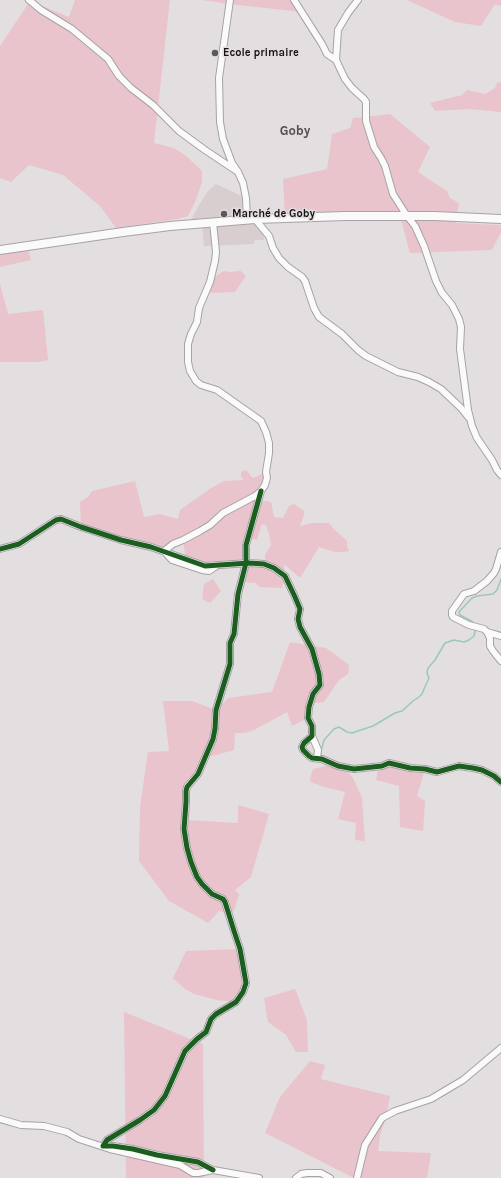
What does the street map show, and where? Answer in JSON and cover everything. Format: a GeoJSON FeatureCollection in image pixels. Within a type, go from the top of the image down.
{"type":"FeatureCollection","features":[{"type":"Feature","properties":{"kind":"main road"},"geometry":{"type":"LineString","coordinates":[[0,250],[170,226],[251,219],[407,216],[501,219]]}},
{"type":"Feature","properties":{"kind":"street"},"geometry":{"type":"LineString","coordinates":[[29,0],[41,10],[72,29],[108,59],[119,76],[153,105],[179,131],[238,172]]}},
{"type":"Feature","properties":{"kind":"street"},"geometry":{"type":"LineString","coordinates":[[230,0],[219,78],[220,118],[223,139],[232,163],[243,183],[251,219],[269,236],[273,248],[279,258],[305,281],[314,308],[319,317],[342,334],[366,356],[398,372],[423,379],[441,389],[461,408],[471,421]]}},
{"type":"Feature","properties":{"kind":"street"},"geometry":{"type":"LineString","coordinates":[[294,0],[327,54],[336,60]]}},
{"type":"Feature","properties":{"kind":"street"},"geometry":{"type":"LineString","coordinates":[[358,0],[338,30],[336,60],[345,79],[366,102],[366,121],[374,147],[383,162],[394,194],[407,216],[415,226],[424,246],[433,275],[442,293],[452,305],[459,318],[461,327],[460,349],[468,410],[477,438],[501,475]]}},
{"type":"Feature","properties":{"kind":"street"},"geometry":{"type":"LineString","coordinates":[[164,551],[174,544],[205,528],[223,513],[255,496],[265,485],[267,478],[266,472],[269,443],[261,421],[216,390],[196,382],[190,371],[188,362],[188,344],[197,322],[199,308],[210,282],[215,261],[216,252],[213,222]]}},
{"type":"Feature","properties":{"kind":"street"},"geometry":{"type":"LineString","coordinates":[[103,1146],[107,1140],[154,1110],[164,1096],[185,1051],[206,1032],[211,1019],[216,1014],[236,1002],[243,992],[246,983],[240,949],[225,902],[223,899],[212,894],[197,877],[187,848],[184,829],[186,790],[198,774],[214,734],[216,710],[230,664],[230,643],[234,634],[238,594],[246,564],[246,545],[261,490]]}},
{"type":"Feature","properties":{"kind":"street"},"geometry":{"type":"LineString","coordinates":[[0,549],[19,544],[56,520],[61,520],[81,528],[121,540],[151,546],[205,566],[264,564],[274,568],[285,576],[295,597],[300,609],[298,619],[300,627],[312,649],[320,685],[311,698],[308,718],[312,726],[312,736],[318,750],[317,758]]}},
{"type":"Feature","properties":{"kind":"street"},"geometry":{"type":"LineString","coordinates":[[501,552],[494,573],[487,581],[474,590],[464,594],[452,611],[453,617],[469,625],[484,629],[490,638],[490,646],[501,660]]}},
{"type":"Feature","properties":{"kind":"street"},"geometry":{"type":"LineString","coordinates":[[487,632],[495,633],[501,636]]}},
{"type":"Feature","properties":{"kind":"street"},"geometry":{"type":"LineString","coordinates":[[312,736],[304,743],[302,747],[303,750],[312,758],[322,759],[338,766],[354,770],[382,766],[389,763],[437,772],[459,766],[482,770],[494,776],[501,782]]}},
{"type":"Feature","properties":{"kind":"street"},"geometry":{"type":"LineString","coordinates":[[357,1178],[365,1145],[382,1118],[395,1111],[431,1099],[462,1080],[501,1048]]}},
{"type":"Feature","properties":{"kind":"street"},"geometry":{"type":"LineString","coordinates":[[0,1119],[21,1125],[44,1126],[67,1132],[79,1139],[110,1149],[180,1165],[193,1173],[213,1170]]}},
{"type":"Feature","properties":{"kind":"street"},"geometry":{"type":"LineString","coordinates":[[103,1146],[133,1149],[198,1162],[213,1170],[259,1178]]}},
{"type":"Feature","properties":{"kind":"street"},"geometry":{"type":"LineString","coordinates":[[296,1178],[301,1174],[321,1173],[330,1178]]}},
{"type":"Feature","properties":{"kind":"shaded area"},"geometry":{"type":"Polygon","coordinates":[[[75,0],[170,0],[154,143],[174,148],[185,155],[202,171],[202,182],[196,200],[188,216],[178,219],[116,228],[100,206],[63,175],[29,165],[11,182],[0,178],[0,46],[30,1],[69,17],[75,0]]]}},
{"type":"Feature","properties":{"kind":"shaded area"},"geometry":{"type":"Polygon","coordinates":[[[202,0],[294,0],[302,12],[229,4],[202,0]]]}},
{"type":"Feature","properties":{"kind":"shaded area"},"geometry":{"type":"Polygon","coordinates":[[[407,0],[501,0],[501,6],[495,4],[481,26],[455,22],[407,0]]]}},
{"type":"Feature","properties":{"kind":"shaded area"},"geometry":{"type":"Polygon","coordinates":[[[501,82],[501,112],[469,109],[435,111],[430,103],[462,95],[467,90],[485,94],[495,88],[497,83],[501,82]]]}},
{"type":"Feature","properties":{"kind":"shaded area"},"geometry":{"type":"Polygon","coordinates":[[[390,114],[430,147],[418,172],[447,191],[450,198],[459,203],[456,223],[501,225],[501,232],[492,250],[410,253],[400,216],[285,217],[283,179],[327,169],[332,134],[350,128],[353,118],[390,114]]]}},
{"type":"Feature","properties":{"kind":"shaded area"},"geometry":{"type":"Polygon","coordinates":[[[216,184],[246,198],[247,219],[255,219],[263,229],[264,240],[255,240],[254,244],[204,246],[202,224],[189,224],[208,191],[216,184]]]}},
{"type":"Feature","properties":{"kind":"shaded area"},"geometry":{"type":"Polygon","coordinates":[[[27,246],[31,260],[0,267],[0,250],[27,246]]]}},
{"type":"Feature","properties":{"kind":"shaded area"},"geometry":{"type":"Polygon","coordinates":[[[224,271],[241,271],[246,276],[235,292],[211,293],[210,282],[224,271]]]}},
{"type":"Feature","properties":{"kind":"shaded area"},"geometry":{"type":"Polygon","coordinates":[[[0,284],[8,314],[43,310],[48,360],[38,362],[0,362],[0,284]]]}},
{"type":"Feature","properties":{"kind":"shaded area"},"geometry":{"type":"Polygon","coordinates":[[[246,470],[253,478],[266,472],[268,484],[265,485],[259,500],[271,502],[274,517],[283,518],[289,506],[294,504],[304,511],[300,526],[313,523],[329,523],[347,541],[349,551],[335,552],[319,547],[300,578],[284,564],[285,576],[282,588],[259,587],[256,583],[241,582],[244,565],[213,566],[186,560],[183,541],[164,551],[81,527],[80,502],[88,497],[92,491],[135,481],[144,517],[159,514],[178,519],[180,510],[211,488],[224,481],[244,480],[241,477],[241,472],[246,470]],[[262,524],[257,540],[249,538],[246,562],[265,563],[265,555],[271,545],[266,525],[262,524]]]}},
{"type":"Feature","properties":{"kind":"shaded area"},"geometry":{"type":"Polygon","coordinates":[[[213,579],[221,591],[210,603],[202,599],[204,584],[213,579]]]}},
{"type":"Feature","properties":{"kind":"shaded area"},"geometry":{"type":"Polygon","coordinates":[[[290,642],[326,648],[348,664],[348,674],[339,680],[324,702],[315,703],[310,707],[308,718],[292,726],[287,712],[254,730],[245,733],[235,733],[234,750],[205,758],[187,787],[186,820],[238,823],[238,805],[269,814],[251,877],[235,890],[239,894],[234,911],[229,913],[219,911],[208,923],[169,901],[139,861],[140,807],[148,752],[169,751],[163,701],[192,701],[216,710],[228,698],[272,692],[290,642]]]}},
{"type":"Feature","properties":{"kind":"shaded area"},"geometry":{"type":"Polygon","coordinates":[[[326,766],[344,767],[353,778],[362,798],[365,841],[355,840],[356,823],[338,819],[345,792],[311,782],[310,779],[313,769],[326,766]]]}},
{"type":"Feature","properties":{"kind":"shaded area"},"geometry":{"type":"Polygon","coordinates":[[[379,766],[425,769],[417,796],[425,801],[423,831],[400,827],[399,786],[376,780],[379,766]]]}},
{"type":"Feature","properties":{"kind":"shaded area"},"geometry":{"type":"Polygon","coordinates":[[[240,949],[246,983],[236,1002],[217,1000],[194,994],[185,989],[173,978],[186,951],[240,949]]]}},
{"type":"Feature","properties":{"kind":"shaded area"},"geometry":{"type":"Polygon","coordinates":[[[295,989],[307,1020],[308,1052],[296,1052],[286,1035],[268,1022],[264,998],[295,989]]]}},
{"type":"Feature","properties":{"kind":"shaded area"},"geometry":{"type":"Polygon","coordinates":[[[124,1012],[203,1044],[204,1178],[126,1178],[124,1012]]]}},
{"type":"Feature","properties":{"kind":"shaded area"},"geometry":{"type":"Polygon","coordinates":[[[310,1061],[325,1065],[321,1079],[390,1096],[380,1136],[378,1151],[431,1153],[427,1178],[354,1178],[265,1133],[280,1097],[310,1061]]]}},
{"type":"Feature","properties":{"kind":"waterway"},"geometry":{"type":"LineString","coordinates":[[474,624],[460,615],[459,612],[472,598],[493,594],[497,590],[501,579]]}},
{"type":"Feature","properties":{"kind":"waterway"},"geometry":{"type":"LineString","coordinates":[[322,748],[324,740],[334,729],[339,727],[352,733],[373,726],[395,713],[402,711],[422,694],[429,678],[427,673],[428,668],[435,660],[445,643],[454,640],[464,642],[469,640],[474,636],[475,628]]}},
{"type":"Feature","properties":{"kind":"cycle path"},"geometry":{"type":"LineString","coordinates":[[213,1170],[198,1162],[133,1149],[103,1146],[107,1140],[154,1110],[165,1096],[185,1051],[206,1032],[211,1019],[216,1014],[236,1002],[243,992],[246,983],[240,949],[225,902],[223,899],[212,894],[197,877],[187,848],[184,829],[187,787],[198,774],[213,739],[216,710],[230,664],[230,643],[234,634],[238,594],[246,563],[246,545],[261,491]]}},
{"type":"Feature","properties":{"kind":"cycle path"},"geometry":{"type":"LineString","coordinates":[[0,549],[19,544],[56,520],[61,519],[81,527],[121,540],[151,547],[205,566],[249,563],[264,564],[274,568],[285,576],[295,597],[300,609],[298,619],[300,627],[312,649],[319,674],[320,685],[313,694],[309,707],[308,718],[312,726],[312,736],[304,743],[302,747],[309,756],[312,758],[322,759],[338,766],[354,769],[382,766],[389,763],[437,772],[459,766],[482,770],[494,776],[501,782]]}},
{"type":"Feature","properties":{"kind":"place","name":"Ecole primaire"},"geometry":{"type":"Point","coordinates":[215,53]}},
{"type":"Feature","properties":{"kind":"place","name":"Marché de Goby"},"geometry":{"type":"Point","coordinates":[224,214]}},
{"type":"Feature","properties":{"kind":"district","name":"Goby"},"geometry":{"type":"Point","coordinates":[295,131]}}]}
